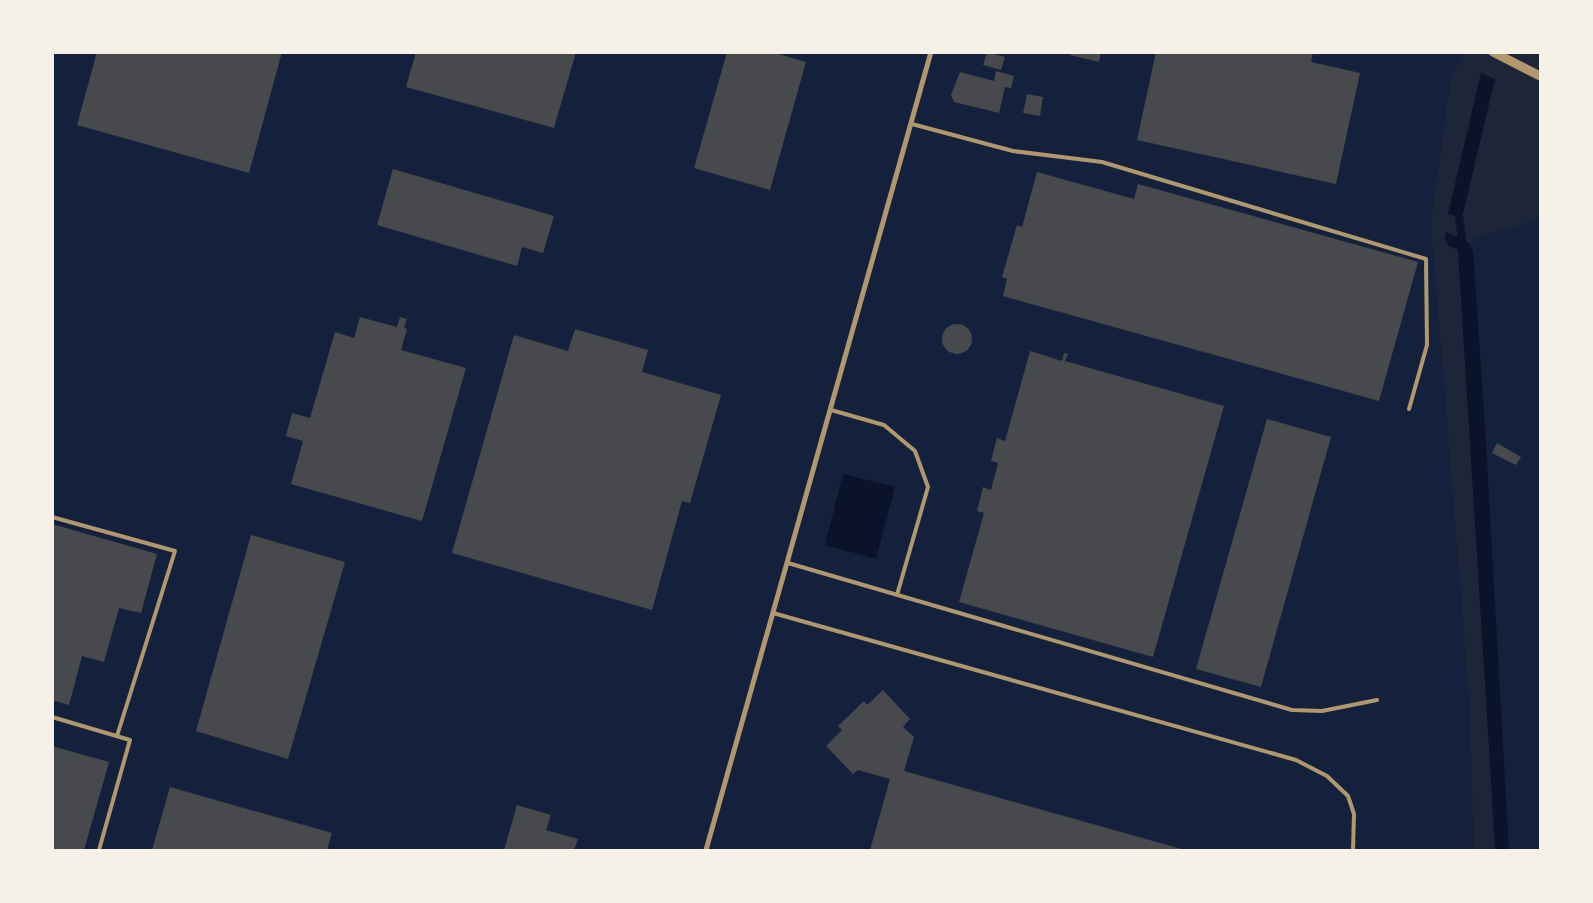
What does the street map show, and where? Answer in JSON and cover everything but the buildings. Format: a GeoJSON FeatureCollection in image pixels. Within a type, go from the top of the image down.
{"type":"FeatureCollection","features":[{"type":"Feature","properties":{"kind":"street"},"geometry":{"type":"LineString","coordinates":[[706,850],[931,52]]}},
{"type":"Feature","properties":{"kind":"street"},"geometry":{"type":"LineString","coordinates":[[1492,52],[1540,76]]}},
{"type":"Feature","properties":{"kind":"lane"},"geometry":{"type":"LineString","coordinates":[[912,124],[1013,151],[1102,162],[1426,259],[1428,345],[1408,409]]}},
{"type":"Feature","properties":{"kind":"lane"},"geometry":{"type":"LineString","coordinates":[[830,410],[884,425],[915,451],[928,487],[897,595]]}},
{"type":"Feature","properties":{"kind":"lane"},"geometry":{"type":"LineString","coordinates":[[52,517],[175,551],[117,736]]}},
{"type":"Feature","properties":{"kind":"lane"},"geometry":{"type":"LineString","coordinates":[[788,563],[1292,710],[1322,712],[1377,700]]}},
{"type":"Feature","properties":{"kind":"lane"},"geometry":{"type":"LineString","coordinates":[[773,613],[1296,760],[1326,776],[1348,796],[1354,814],[1353,850]]}},
{"type":"Feature","properties":{"kind":"lane"},"geometry":{"type":"LineString","coordinates":[[52,717],[130,740],[100,850]]}},
{"type":"Feature","properties":{"kind":"shaded area"},"geometry":{"type":"Polygon","coordinates":[[[1466,53],[1540,53],[1540,219],[1483,235],[1469,243],[1446,232],[1449,246],[1457,249],[1458,252],[1495,850],[1474,850],[1469,696],[1431,222],[1451,77],[1466,53]]]}},
{"type":"Feature","properties":{"kind":"shaded area"},"geometry":{"type":"Polygon","coordinates":[[[1481,73],[1495,79],[1462,218],[1448,214],[1481,73]]]}},
{"type":"Feature","properties":{"kind":"shaded area"},"geometry":{"type":"Polygon","coordinates":[[[1446,232],[1469,243],[1473,251],[1509,850],[1495,850],[1458,252],[1457,249],[1449,246],[1445,240],[1446,232]]]}},
{"type":"Feature","properties":{"kind":"shaded area"},"geometry":{"type":"Polygon","coordinates":[[[843,474],[895,487],[876,559],[825,545],[843,474]]]}},
{"type":"Feature","properties":{"kind":"waterway"},"geometry":{"type":"LineString","coordinates":[[1458,208],[1463,249]]}}]}
